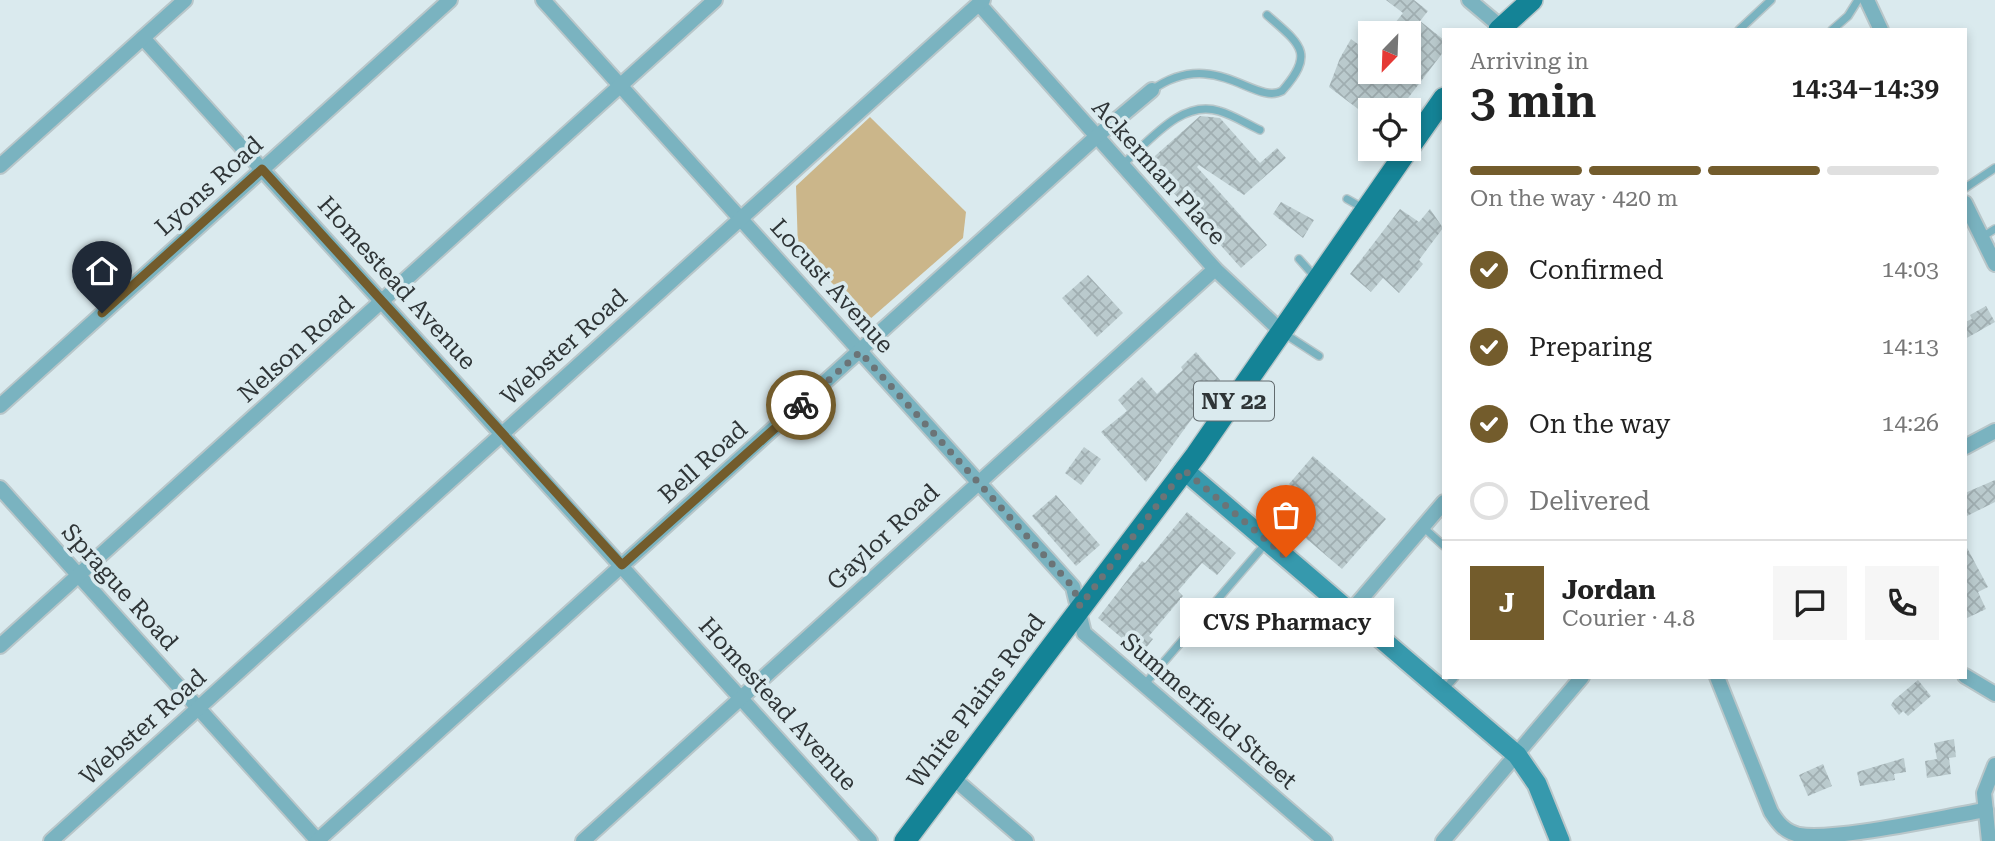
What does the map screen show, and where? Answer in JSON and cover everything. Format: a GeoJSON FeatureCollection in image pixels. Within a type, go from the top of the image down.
{"type":"FeatureCollection","features":[{"type":"Feature","properties":{"kind":"main road"},"geometry":{"type":"LineString","coordinates":[[1504,28],[1532,0]]}},
{"type":"Feature","properties":{"kind":"main road","name":"White Plains Road"},"geometry":{"type":"LineString","coordinates":[[1421,129],[1442,101]]}},
{"type":"Feature","properties":{"kind":"main road","name":"White Plains Road"},"geometry":{"type":"LineString","coordinates":[[905,841],[1184,470],[1398,161]]}},
{"type":"Feature","properties":{"kind":"street"},"geometry":{"type":"LineString","coordinates":[[0,166],[185,0]]}},
{"type":"Feature","properties":{"kind":"street","name":"Lyons Road"},"geometry":{"type":"LineString","coordinates":[[0,406],[450,0]]}},
{"type":"Feature","properties":{"kind":"street","name":"Locust Avenue"},"geometry":{"type":"LineString","coordinates":[[543,0],[1073,587],[1080,606]]}},
{"type":"Feature","properties":{"kind":"street","name":"Nelson Road"},"geometry":{"type":"LineString","coordinates":[[0,646],[715,0]]}},
{"type":"Feature","properties":{"kind":"street"},"geometry":{"type":"LineString","coordinates":[[1469,0],[1502,28]]}},
{"type":"Feature","properties":{"kind":"street"},"geometry":{"type":"LineString","coordinates":[[1868,1],[1880,28]]}},
{"type":"Feature","properties":{"kind":"street","name":"Ackerman Place"},"geometry":{"type":"LineString","coordinates":[[981,2],[1096,137],[1215,269],[1281,331]]}},
{"type":"Feature","properties":{"kind":"street","name":"Webster Road"},"geometry":{"type":"LineString","coordinates":[[51,841],[981,2]]}},
{"type":"Feature","properties":{"kind":"street","name":"Homestead Avenue"},"geometry":{"type":"LineString","coordinates":[[143,38],[870,841]]}},
{"type":"Feature","properties":{"kind":"street","name":"Bell Road"},"geometry":{"type":"LineString","coordinates":[[318,841],[1096,137],[1152,90]]}},
{"type":"Feature","properties":{"kind":"street"},"geometry":{"type":"LineString","coordinates":[[1967,207],[1995,264]]}},
{"type":"Feature","properties":{"kind":"street","name":"Gaylor Road"},"geometry":{"type":"LineString","coordinates":[[583,841],[1215,269]]}},
{"type":"Feature","properties":{"kind":"street"},"geometry":{"type":"LineString","coordinates":[[1967,445],[1995,430]]}},
{"type":"Feature","properties":{"kind":"street"},"geometry":{"type":"LineString","coordinates":[[1184,470],[1351,611],[1442,679]]}},
{"type":"Feature","properties":{"kind":"street","name":"Sprague Road"},"geometry":{"type":"LineString","coordinates":[[0,488],[318,841]]}},
{"type":"Feature","properties":{"kind":"street"},"geometry":{"type":"LineString","coordinates":[[1351,611],[1442,504]]}},
{"type":"Feature","properties":{"kind":"street","name":"Summerfield Street"},"geometry":{"type":"LineString","coordinates":[[1080,606],[1083,633],[1325,841]]}},
{"type":"Feature","properties":{"kind":"street"},"geometry":{"type":"LineString","coordinates":[[1967,677],[1995,694]]}},
{"type":"Feature","properties":{"kind":"street"},"geometry":{"type":"LineString","coordinates":[[1443,841],[1580,679]]}},
{"type":"Feature","properties":{"kind":"street"},"geometry":{"type":"LineString","coordinates":[[1718,679],[1771,812],[1786,829],[1812,837],[1844,835],[1986,810]]}},
{"type":"Feature","properties":{"kind":"street"},"geometry":{"type":"LineString","coordinates":[[1449,684],[1517,755],[1537,784],[1560,841]]}},
{"type":"Feature","properties":{"kind":"street"},"geometry":{"type":"LineString","coordinates":[[1989,841],[1984,793],[1995,765]]}},
{"type":"Feature","properties":{"kind":"street"},"geometry":{"type":"LineString","coordinates":[[952,777],[1026,841]]}},
{"type":"Feature","properties":{"kind":"lane"},"geometry":{"type":"LineString","coordinates":[[1742,28],[1771,0]]}},
{"type":"Feature","properties":{"kind":"lane"},"geometry":{"type":"LineString","coordinates":[[1834,28],[1868,1]]}},
{"type":"Feature","properties":{"kind":"lane"},"geometry":{"type":"LineString","coordinates":[[1152,90],[1166,80],[1195,71],[1210,73],[1269,93],[1282,91],[1302,62],[1303,54],[1297,42],[1267,15]]}},
{"type":"Feature","properties":{"kind":"lane"},"geometry":{"type":"LineString","coordinates":[[1122,165],[1183,113],[1201,108],[1219,111],[1260,130]]}},
{"type":"Feature","properties":{"kind":"lane"},"geometry":{"type":"LineString","coordinates":[[1967,187],[1995,168]]}},
{"type":"Feature","properties":{"kind":"lane"},"geometry":{"type":"LineString","coordinates":[[1347,199],[1366,211]]}},
{"type":"Feature","properties":{"kind":"lane"},"geometry":{"type":"LineString","coordinates":[[1982,237],[1995,229]]}},
{"type":"Feature","properties":{"kind":"lane"},"geometry":{"type":"LineString","coordinates":[[1299,259],[1317,279]]}},
{"type":"Feature","properties":{"kind":"lane","name":"Ackerman Place"},"geometry":{"type":"LineString","coordinates":[[1281,331],[1320,356]]}},
{"type":"Feature","properties":{"kind":"lane"},"geometry":{"type":"LineString","coordinates":[[1423,527],[1442,544]]}},
{"type":"Feature","properties":{"kind":"lane"},"geometry":{"type":"LineString","coordinates":[[1144,685],[1268,541]]}},
{"type":"Feature","properties":{"kind":"shaded area"},"geometry":{"type":"Polygon","coordinates":[[[870,117],[966,212],[963,238],[869,320],[798,249],[796,186],[870,117]]]}},
{"type":"Feature","properties":{"kind":"building"},"geometry":{"type":"Polygon","coordinates":[[[1386,0],[1414,0],[1428,11],[1420,21],[1397,21],[1403,13],[1386,0]]]}},
{"type":"Feature","properties":{"kind":"building"},"geometry":{"type":"Polygon","coordinates":[[[1421,22],[1442,38],[1442,54],[1421,81],[1421,22]]]}},
{"type":"Feature","properties":{"kind":"building"},"geometry":{"type":"Polygon","coordinates":[[[1351,39],[1358,44],[1358,84],[1419,84],[1408,98],[1358,98],[1358,109],[1329,87],[1351,39]]]}},
{"type":"Feature","properties":{"kind":"building"},"geometry":{"type":"Polygon","coordinates":[[[1200,116],[1220,118],[1260,163],[1277,148],[1286,158],[1244,195],[1199,165],[1197,167],[1267,245],[1241,268],[1147,163],[1200,116]]]}},
{"type":"Feature","properties":{"kind":"building"},"geometry":{"type":"Polygon","coordinates":[[[1281,202],[1314,220],[1303,238],[1273,214],[1281,202]]]}},
{"type":"Feature","properties":{"kind":"building"},"geometry":{"type":"Polygon","coordinates":[[[1400,209],[1419,222],[1430,209],[1442,227],[1419,260],[1423,264],[1399,293],[1383,278],[1371,292],[1350,274],[1400,209]]]}},
{"type":"Feature","properties":{"kind":"building"},"geometry":{"type":"Polygon","coordinates":[[[1088,275],[1123,313],[1097,337],[1062,298],[1088,275]]]}},
{"type":"Feature","properties":{"kind":"building"},"geometry":{"type":"Polygon","coordinates":[[[1986,306],[1995,322],[1967,338],[1967,321],[1972,319],[1970,315],[1986,306]]]}},
{"type":"Feature","properties":{"kind":"building"},"geometry":{"type":"Polygon","coordinates":[[[1196,352],[1220,380],[1146,482],[1101,432],[1127,411],[1118,400],[1142,377],[1157,394],[1183,370],[1181,367],[1196,352]]]}},
{"type":"Feature","properties":{"kind":"building"},"geometry":{"type":"Polygon","coordinates":[[[1084,447],[1101,459],[1081,485],[1065,473],[1084,447]]]}},
{"type":"Feature","properties":{"kind":"building"},"geometry":{"type":"Polygon","coordinates":[[[1313,456],[1386,519],[1342,569],[1274,511],[1294,488],[1289,484],[1313,456]]]}},
{"type":"Feature","properties":{"kind":"building"},"geometry":{"type":"Polygon","coordinates":[[[1995,480],[1995,502],[1967,516],[1967,492],[1995,480]]]}},
{"type":"Feature","properties":{"kind":"building"},"geometry":{"type":"Polygon","coordinates":[[[1056,495],[1100,545],[1076,566],[1032,516],[1056,495]]]}},
{"type":"Feature","properties":{"kind":"building"},"geometry":{"type":"Polygon","coordinates":[[[1187,512],[1236,553],[1217,575],[1202,563],[1178,591],[1183,596],[1149,636],[1153,639],[1141,654],[1098,618],[1142,561],[1145,563],[1187,512]]]}},
{"type":"Feature","properties":{"kind":"building"},"geometry":{"type":"Polygon","coordinates":[[[1967,548],[1988,587],[1978,592],[1986,609],[1967,618],[1967,548]]]}},
{"type":"Feature","properties":{"kind":"building"},"geometry":{"type":"Polygon","coordinates":[[[1918,680],[1931,696],[1908,716],[1903,711],[1899,715],[1891,705],[1918,680]]]}},
{"type":"Feature","properties":{"kind":"building"},"geometry":{"type":"Polygon","coordinates":[[[1954,739],[1956,757],[1949,758],[1951,774],[1927,778],[1925,761],[1937,759],[1934,743],[1954,739]]]}},
{"type":"Feature","properties":{"kind":"building"},"geometry":{"type":"Polygon","coordinates":[[[1904,758],[1906,772],[1894,774],[1895,780],[1860,786],[1857,772],[1904,758]]]}},
{"type":"Feature","properties":{"kind":"building"},"geometry":{"type":"Polygon","coordinates":[[[1823,764],[1832,786],[1808,796],[1799,775],[1823,764]]]}},
{"type":"Feature","properties":{"kind":"way so far"},"geometry":{"type":"LineString","coordinates":[[801,405],[860,352],[1073,587],[1080,606],[1184,470],[1286,557]]}},
{"type":"Feature","properties":{"kind":"place","name":"CVS Pharmacy"},"geometry":{"type":"Point","coordinates":[1286,557]}},
{"type":"Feature","properties":{"kind":"route"},"geometry":{"type":"LineString","coordinates":[[102,313],[262,169],[622,565],[801,405]]}}]}
